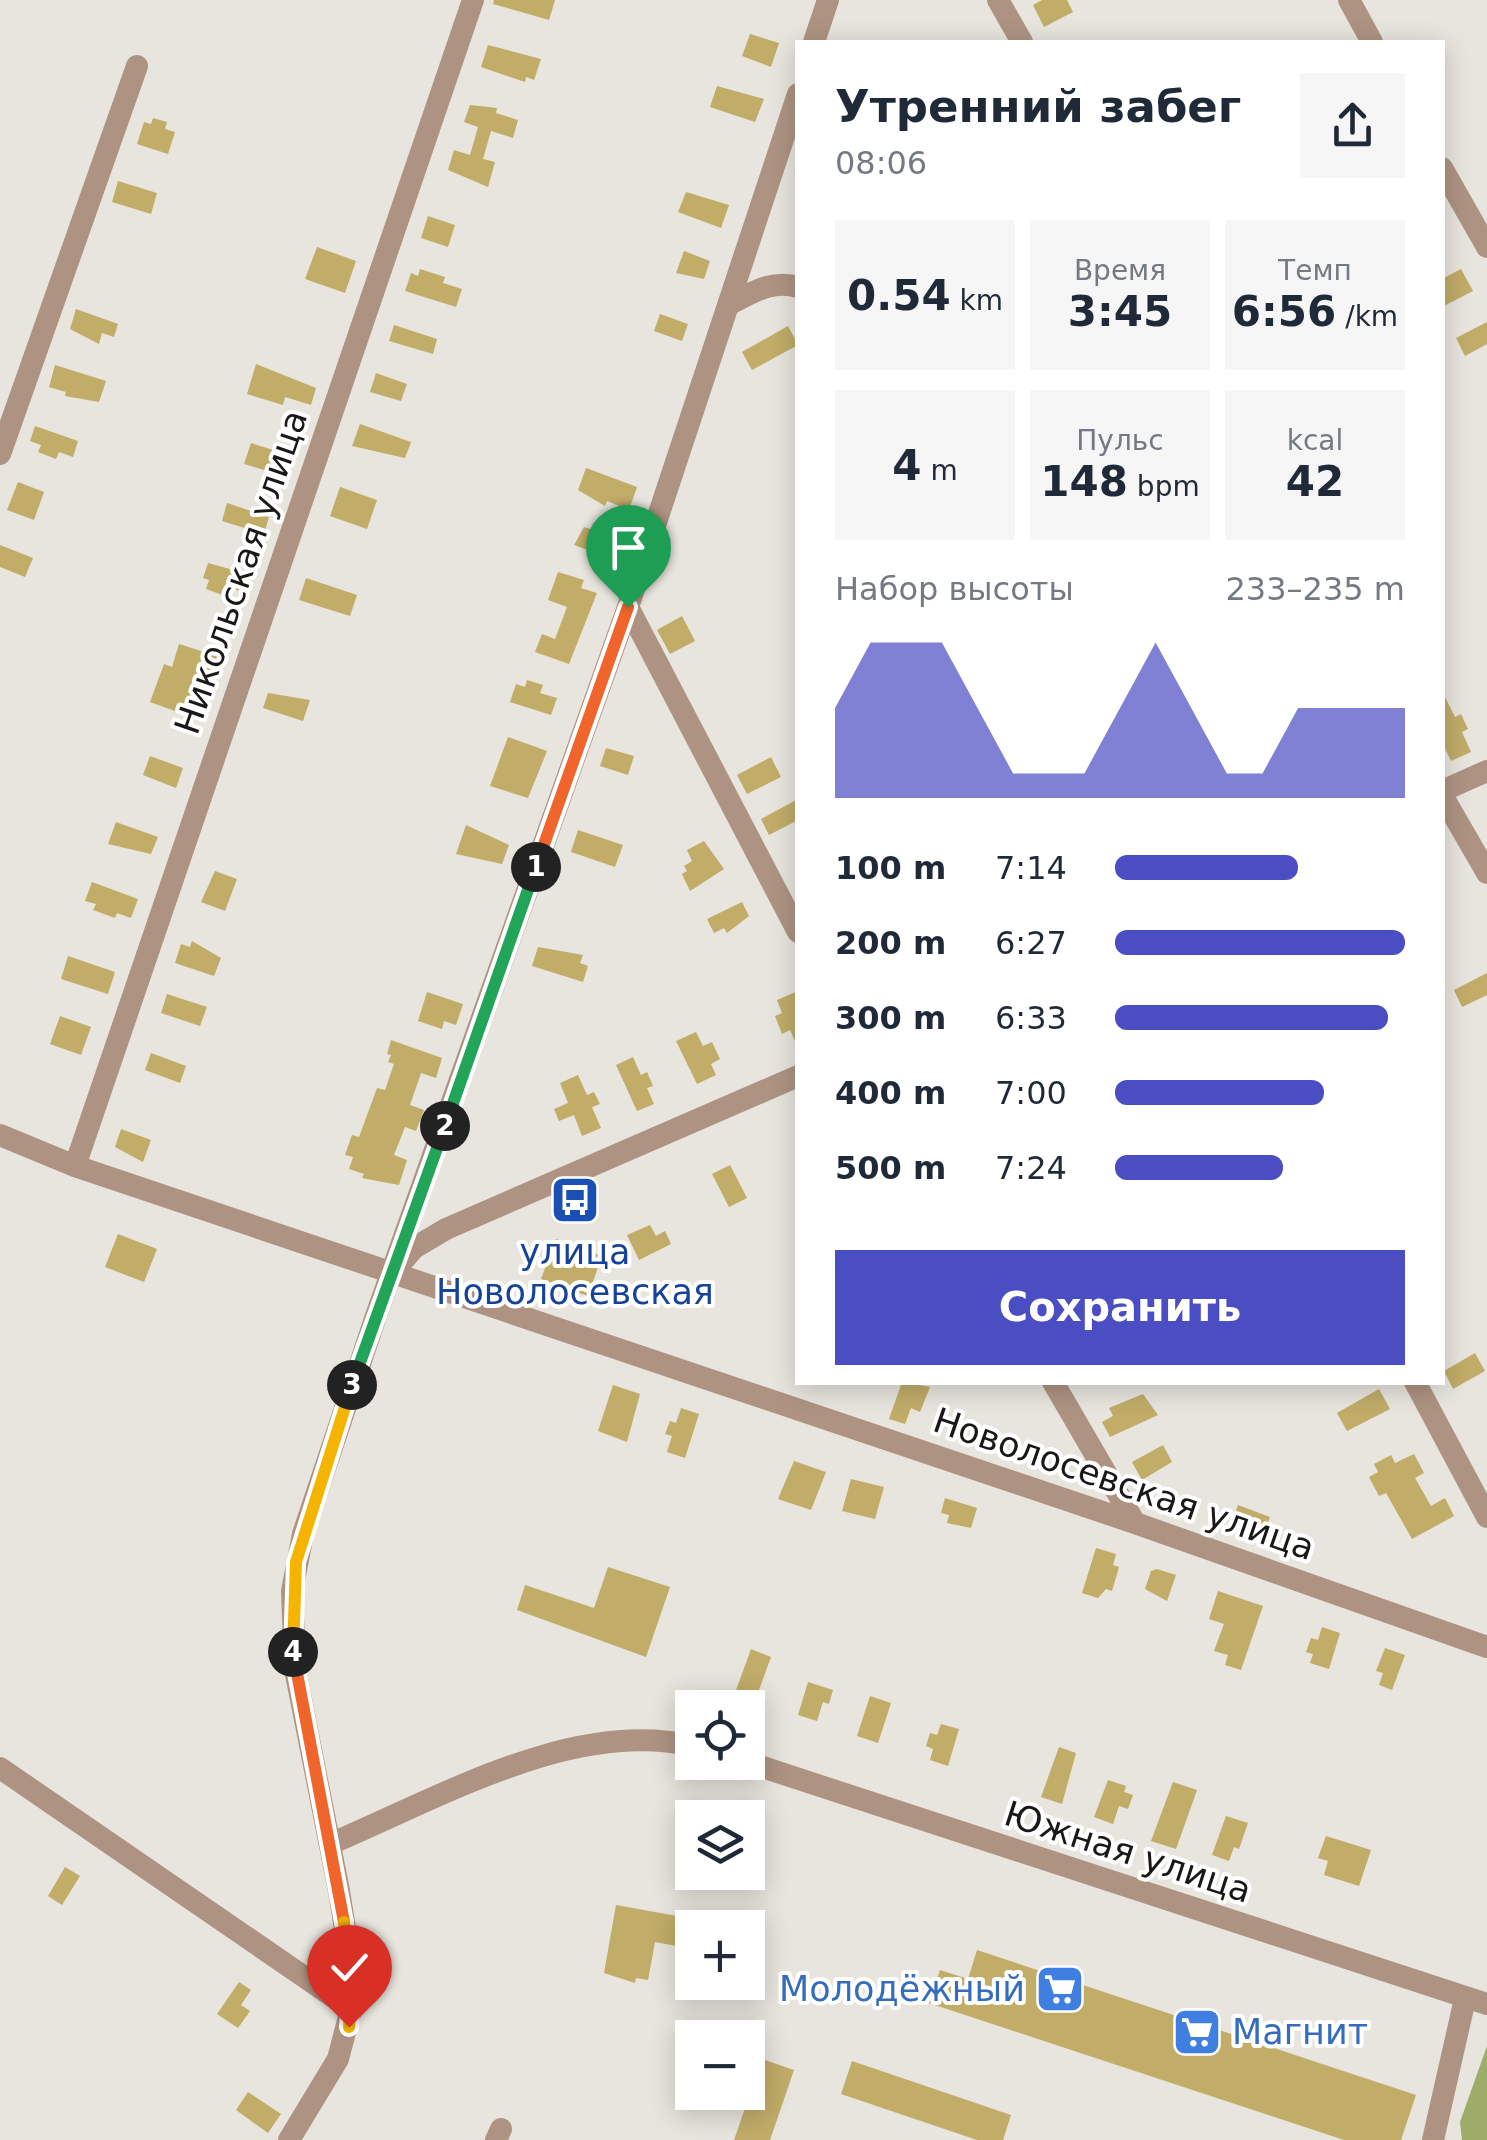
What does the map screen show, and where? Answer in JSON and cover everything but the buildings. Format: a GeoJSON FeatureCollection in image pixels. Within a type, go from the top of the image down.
{"type":"FeatureCollection","features":[{"type":"Feature","properties":{"kind":"street","name":"Никольская улица"},"geometry":{"type":"LineString","coordinates":[[75,1166],[473,0]]}},
{"type":"Feature","properties":{"kind":"street"},"geometry":{"type":"LineString","coordinates":[[815,40],[828,0]]}},
{"type":"Feature","properties":{"kind":"street"},"geometry":{"type":"LineString","coordinates":[[998,0],[1021,40]]}},
{"type":"Feature","properties":{"kind":"street"},"geometry":{"type":"LineString","coordinates":[[1348,0],[1371,40]]}},
{"type":"Feature","properties":{"kind":"street"},"geometry":{"type":"LineString","coordinates":[[0,454],[137,66]]}},
{"type":"Feature","properties":{"kind":"street"},"geometry":{"type":"LineString","coordinates":[[288,2140],[338,2059],[351,2009],[346,1934],[295,1669],[292,1591],[303,1534],[628,607],[795,103]]}},
{"type":"Feature","properties":{"kind":"street"},"geometry":{"type":"LineString","coordinates":[[1445,173],[1487,248]]}},
{"type":"Feature","properties":{"kind":"street"},"geometry":{"type":"LineString","coordinates":[[730,304],[766,286],[784,282],[795,286]]}},
{"type":"Feature","properties":{"kind":"street"},"geometry":{"type":"LineString","coordinates":[[628,607],[795,926]]}},
{"type":"Feature","properties":{"kind":"street"},"geometry":{"type":"LineString","coordinates":[[1445,792],[1487,771]]}},
{"type":"Feature","properties":{"kind":"street"},"geometry":{"type":"LineString","coordinates":[[1445,798],[1487,873]]}},
{"type":"Feature","properties":{"kind":"street"},"geometry":{"type":"LineString","coordinates":[[394,1274],[414,1248],[446,1229],[795,1077]]}},
{"type":"Feature","properties":{"kind":"street","name":"Новолосевская улица"},"geometry":{"type":"LineString","coordinates":[[0,1135],[75,1166],[1136,1523],[1487,1647]]}},
{"type":"Feature","properties":{"kind":"street"},"geometry":{"type":"LineString","coordinates":[[1056,1385],[1136,1523]]}},
{"type":"Feature","properties":{"kind":"street"},"geometry":{"type":"LineString","coordinates":[[1416,1385],[1487,1517]]}},
{"type":"Feature","properties":{"kind":"street"},"geometry":{"type":"LineString","coordinates":[[330,1844],[564,1750],[632,1739],[675,1744]]}},
{"type":"Feature","properties":{"kind":"street"},"geometry":{"type":"LineString","coordinates":[[0,1768],[351,2009]]}},
{"type":"Feature","properties":{"kind":"street","name":"Южная улица"},"geometry":{"type":"LineString","coordinates":[[765,1768],[1476,2002]]}},
{"type":"Feature","properties":{"kind":"street"},"geometry":{"type":"LineString","coordinates":[[1433,2140],[1476,2002]]}},
{"type":"Feature","properties":{"kind":"green space"},"geometry":{"type":"Polygon","coordinates":[[[1487,2046],[1487,2140],[1462,2140],[1460,2122],[1487,2046]]]}},
{"type":"Feature","properties":{"kind":"place","name":"улица Новолосевская"},"geometry":{"type":"Point","coordinates":[575,1200]}},
{"type":"Feature","properties":{"kind":"place","name":"Молодёжный"},"geometry":{"type":"Point","coordinates":[1060,1989]}},
{"type":"Feature","properties":{"kind":"place","name":"Магнит"},"geometry":{"type":"Point","coordinates":[1197,2032]}},
{"type":"Feature","properties":{"kind":"route"},"geometry":{"type":"LineString","coordinates":[[349,2027],[352,1990],[340,1891],[295,1669],[291,1616],[296,1562],[377,1312],[394,1274],[628,607]]}}]}
